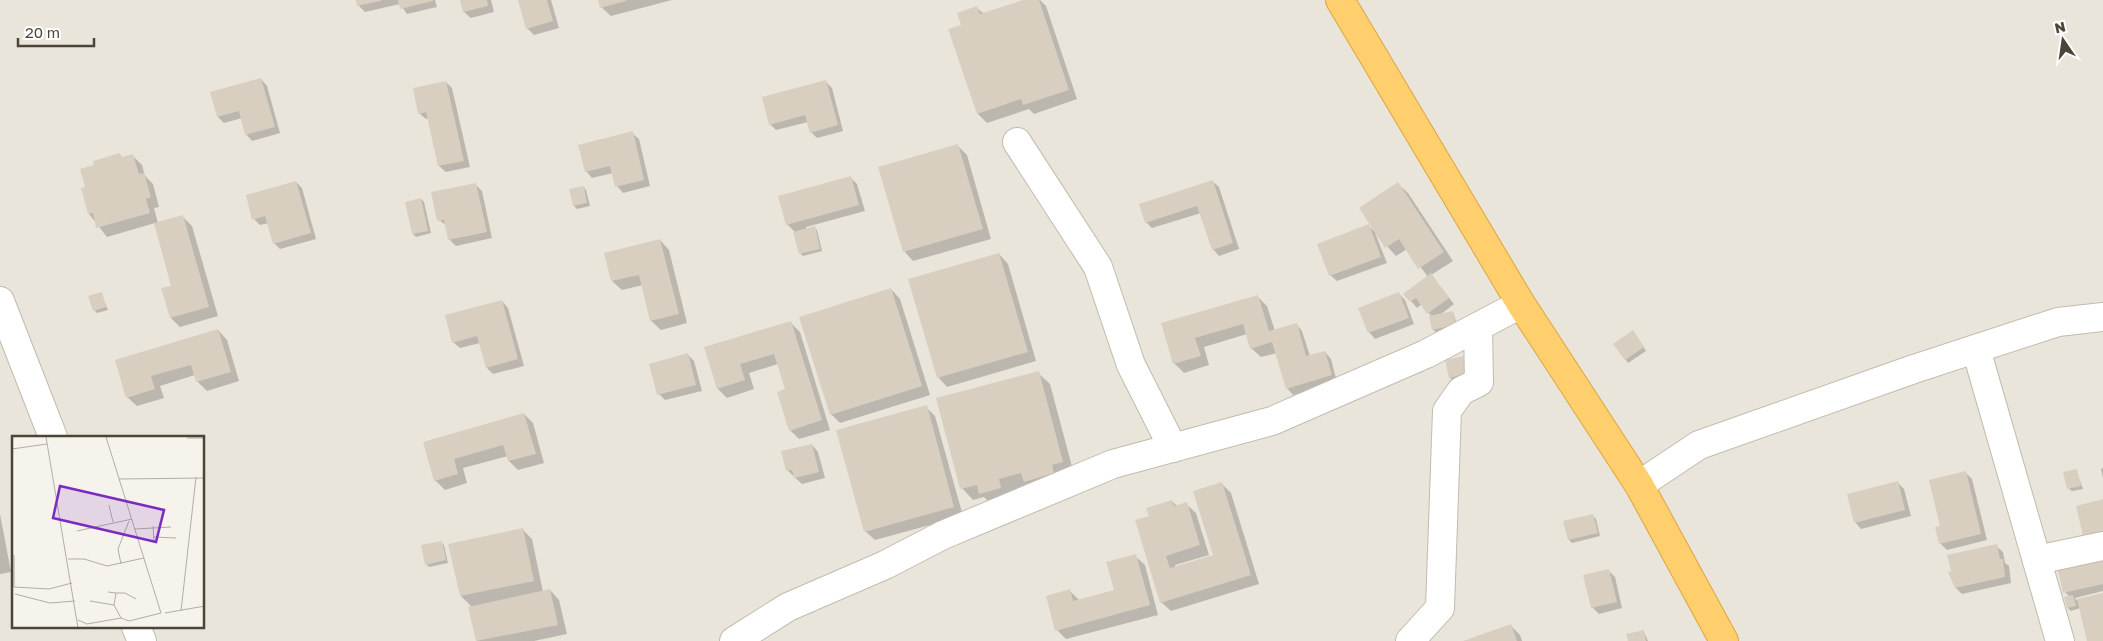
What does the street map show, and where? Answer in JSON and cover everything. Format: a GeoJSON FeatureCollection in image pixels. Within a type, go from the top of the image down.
{"type":"FeatureCollection","features":[{"type":"Feature","properties":{"kind":"highway"},"geometry":{"type":"LineString","coordinates":[[1340,0],[1521,304],[1639,485],[1724,641]]}},
{"type":"Feature","properties":{"kind":"street"},"geometry":{"type":"LineString","coordinates":[[1017,142],[1098,267],[1131,365],[1173,448]]}},
{"type":"Feature","properties":{"kind":"street"},"geometry":{"type":"LineString","coordinates":[[0,301],[53,436]]}},
{"type":"Feature","properties":{"kind":"street"},"geometry":{"type":"LineString","coordinates":[[734,641],[788,607],[885,565],[943,535],[1114,464],[1272,421],[1426,354],[1521,304]]}},
{"type":"Feature","properties":{"kind":"street"},"geometry":{"type":"LineString","coordinates":[[1639,485],[1699,445],[1976,348],[2058,322],[2103,317]]}},
{"type":"Feature","properties":{"kind":"street"},"geometry":{"type":"LineString","coordinates":[[1410,641],[1440,608],[1447,411],[1461,391],[1479,382],[1478,326]]}},
{"type":"Feature","properties":{"kind":"street"},"geometry":{"type":"LineString","coordinates":[[1976,348],[2060,641]]}},
{"type":"Feature","properties":{"kind":"street"},"geometry":{"type":"LineString","coordinates":[[2036,560],[2103,546]]}},
{"type":"Feature","properties":{"kind":"street"},"geometry":{"type":"LineString","coordinates":[[136,628],[142,641]]}},
{"type":"Feature","properties":{"kind":"shaded area"},"geometry":{"type":"Polygon","coordinates":[[[0,0],[2103,0],[2103,641],[0,641],[0,0]]]}},
{"type":"Feature","properties":{"kind":"building"},"geometry":{"type":"Polygon","coordinates":[[[356,0],[381,0],[381,1],[357,6],[356,0]]]}},
{"type":"Feature","properties":{"kind":"building"},"geometry":{"type":"Polygon","coordinates":[[[398,0],[433,0],[433,1],[400,9],[398,0]]]}},
{"type":"Feature","properties":{"kind":"building"},"geometry":{"type":"Polygon","coordinates":[[[460,0],[487,0],[488,6],[463,12],[460,0]]]}},
{"type":"Feature","properties":{"kind":"building"},"geometry":{"type":"Polygon","coordinates":[[[518,0],[547,0],[553,21],[526,29],[518,0]]]}},
{"type":"Feature","properties":{"kind":"building"},"geometry":{"type":"Polygon","coordinates":[[[598,0],[626,0],[626,1],[600,8],[598,0]]]}},
{"type":"Feature","properties":{"kind":"building"},"geometry":{"type":"Polygon","coordinates":[[[1023,0],[1039,0],[1069,90],[1023,105],[1021,99],[977,114],[948,29],[961,25],[957,13],[977,6],[980,14],[1023,0]]]}},
{"type":"Feature","properties":{"kind":"building"},"geometry":{"type":"Polygon","coordinates":[[[261,78],[275,127],[245,135],[239,111],[217,117],[210,92],[261,78]]]}},
{"type":"Feature","properties":{"kind":"building"},"geometry":{"type":"Polygon","coordinates":[[[826,80],[838,125],[810,133],[805,115],[769,125],[762,97],[826,80]]]}},
{"type":"Feature","properties":{"kind":"building"},"geometry":{"type":"Polygon","coordinates":[[[446,81],[464,161],[438,166],[426,112],[418,114],[413,88],[446,81]]]}},
{"type":"Feature","properties":{"kind":"building"},"geometry":{"type":"Polygon","coordinates":[[[633,131],[644,180],[615,187],[610,166],[585,172],[578,145],[633,131]]]}},
{"type":"Feature","properties":{"kind":"building"},"geometry":{"type":"Polygon","coordinates":[[[958,144],[983,229],[903,252],[878,167],[958,144]]]}},
{"type":"Feature","properties":{"kind":"building"},"geometry":{"type":"Polygon","coordinates":[[[120,153],[122,157],[133,154],[139,174],[144,173],[151,197],[146,199],[150,213],[96,228],[93,213],[88,214],[81,188],[85,187],[80,169],[94,165],[93,161],[120,153]]]}},
{"type":"Feature","properties":{"kind":"building"},"geometry":{"type":"Polygon","coordinates":[[[851,176],[859,205],[786,225],[778,196],[851,176]]]}},
{"type":"Feature","properties":{"kind":"building"},"geometry":{"type":"Polygon","coordinates":[[[1213,180],[1233,243],[1212,250],[1197,206],[1145,223],[1139,204],[1213,180]]]}},
{"type":"Feature","properties":{"kind":"building"},"geometry":{"type":"Polygon","coordinates":[[[296,181],[311,233],[273,244],[265,216],[252,220],[246,195],[296,181]]]}},
{"type":"Feature","properties":{"kind":"building"},"geometry":{"type":"Polygon","coordinates":[[[1398,182],[1444,252],[1418,269],[1399,239],[1385,248],[1359,208],[1398,182]]]}},
{"type":"Feature","properties":{"kind":"building"},"geometry":{"type":"Polygon","coordinates":[[[476,183],[487,232],[448,240],[444,220],[437,221],[431,192],[476,183]]]}},
{"type":"Feature","properties":{"kind":"building"},"geometry":{"type":"Polygon","coordinates":[[[584,186],[587,203],[573,206],[569,189],[584,186]]]}},
{"type":"Feature","properties":{"kind":"building"},"geometry":{"type":"Polygon","coordinates":[[[421,198],[428,231],[412,234],[405,202],[421,198]]]}},
{"type":"Feature","properties":{"kind":"building"},"geometry":{"type":"Polygon","coordinates":[[[183,215],[209,307],[170,318],[161,288],[171,286],[154,223],[183,215]]]}},
{"type":"Feature","properties":{"kind":"building"},"geometry":{"type":"Polygon","coordinates":[[[1369,224],[1381,257],[1329,276],[1317,244],[1369,224]]]}},
{"type":"Feature","properties":{"kind":"building"},"geometry":{"type":"Polygon","coordinates":[[[815,226],[820,249],[799,254],[793,232],[815,226]]]}},
{"type":"Feature","properties":{"kind":"building"},"geometry":{"type":"Polygon","coordinates":[[[660,239],[679,314],[650,321],[639,275],[611,281],[604,253],[660,239]]]}},
{"type":"Feature","properties":{"kind":"building"},"geometry":{"type":"Polygon","coordinates":[[[999,253],[1028,352],[937,378],[908,279],[999,253]]]}},
{"type":"Feature","properties":{"kind":"building"},"geometry":{"type":"Polygon","coordinates":[[[1431,273],[1449,298],[1427,314],[1416,298],[1410,302],[1403,294],[1431,273]]]}},
{"type":"Feature","properties":{"kind":"building"},"geometry":{"type":"Polygon","coordinates":[[[891,288],[922,386],[830,415],[799,317],[891,288]]]}},
{"type":"Feature","properties":{"kind":"building"},"geometry":{"type":"Polygon","coordinates":[[[102,292],[106,307],[93,311],[88,296],[102,292]]]}},
{"type":"Feature","properties":{"kind":"building"},"geometry":{"type":"Polygon","coordinates":[[[1399,292],[1409,318],[1368,333],[1358,308],[1399,292]]]}},
{"type":"Feature","properties":{"kind":"building"},"geometry":{"type":"Polygon","coordinates":[[[1258,295],[1269,331],[1297,323],[1306,356],[1325,351],[1332,375],[1286,389],[1272,342],[1250,349],[1243,324],[1195,338],[1201,356],[1173,364],[1161,323],[1258,295]]]}},
{"type":"Feature","properties":{"kind":"building"},"geometry":{"type":"Polygon","coordinates":[[[502,300],[518,359],[486,368],[477,336],[452,343],[445,315],[502,300]]]}},
{"type":"Feature","properties":{"kind":"building"},"geometry":{"type":"Polygon","coordinates":[[[1453,311],[1456,325],[1432,330],[1429,316],[1453,311]]]}},
{"type":"Feature","properties":{"kind":"building"},"geometry":{"type":"Polygon","coordinates":[[[791,321],[822,420],[789,431],[777,392],[785,389],[774,354],[740,364],[745,380],[717,389],[704,347],[791,321]]]}},
{"type":"Feature","properties":{"kind":"building"},"geometry":{"type":"Polygon","coordinates":[[[218,329],[231,372],[196,382],[191,365],[151,376],[155,389],[126,398],[115,360],[218,329]]]}},
{"type":"Feature","properties":{"kind":"building"},"geometry":{"type":"Polygon","coordinates":[[[1633,330],[1644,347],[1625,360],[1613,344],[1633,330]]]}},
{"type":"Feature","properties":{"kind":"building"},"geometry":{"type":"Polygon","coordinates":[[[688,353],[696,385],[657,395],[649,364],[688,353]]]}},
{"type":"Feature","properties":{"kind":"building"},"geometry":{"type":"Polygon","coordinates":[[[1469,355],[1473,372],[1449,378],[1445,360],[1469,355]]]}},
{"type":"Feature","properties":{"kind":"building"},"geometry":{"type":"Polygon","coordinates":[[[1039,371],[1063,462],[1052,465],[1054,473],[1024,482],[1021,473],[999,479],[1001,488],[979,494],[977,485],[960,489],[936,398],[1039,371]]]}},
{"type":"Feature","properties":{"kind":"building"},"geometry":{"type":"Polygon","coordinates":[[[927,405],[954,507],[864,532],[836,430],[927,405]]]}},
{"type":"Feature","properties":{"kind":"building"},"geometry":{"type":"Polygon","coordinates":[[[524,413],[536,454],[508,461],[503,445],[454,459],[458,474],[434,481],[423,442],[524,413]]]}},
{"type":"Feature","properties":{"kind":"building"},"geometry":{"type":"Polygon","coordinates":[[[812,444],[819,472],[794,478],[792,470],[786,471],[781,451],[812,444]]]}},
{"type":"Feature","properties":{"kind":"building"},"geometry":{"type":"Polygon","coordinates":[[[2077,469],[2081,486],[2067,489],[2063,472],[2077,469]]]}},
{"type":"Feature","properties":{"kind":"building"},"geometry":{"type":"Polygon","coordinates":[[[1966,471],[1981,534],[1939,544],[1935,527],[1940,526],[1929,480],[1966,471]]]}},
{"type":"Feature","properties":{"kind":"building"},"geometry":{"type":"Polygon","coordinates":[[[1898,481],[1905,510],[1854,523],[1847,494],[1898,481]]]}},
{"type":"Feature","properties":{"kind":"building"},"geometry":{"type":"Polygon","coordinates":[[[1222,482],[1251,575],[1160,603],[1135,520],[1149,516],[1146,508],[1172,500],[1174,506],[1187,502],[1200,545],[1166,556],[1170,568],[1213,555],[1193,491],[1222,482]]]}},
{"type":"Feature","properties":{"kind":"building"},"geometry":{"type":"Polygon","coordinates":[[[2103,499],[2103,535],[2084,540],[2076,506],[2103,499]]]}},
{"type":"Feature","properties":{"kind":"building"},"geometry":{"type":"Polygon","coordinates":[[[1593,514],[1598,533],[1568,540],[1563,521],[1593,514]]]}},
{"type":"Feature","properties":{"kind":"building"},"geometry":{"type":"Polygon","coordinates":[[[523,528],[534,581],[460,596],[448,544],[523,528]]]}},
{"type":"Feature","properties":{"kind":"building"},"geometry":{"type":"Polygon","coordinates":[[[442,541],[446,560],[425,565],[421,545],[442,541]]]}},
{"type":"Feature","properties":{"kind":"building"},"geometry":{"type":"Polygon","coordinates":[[[1997,544],[2000,559],[2003,559],[2005,577],[1955,588],[1948,572],[1951,571],[1947,555],[1997,544]]]}},
{"type":"Feature","properties":{"kind":"building"},"geometry":{"type":"Polygon","coordinates":[[[1136,554],[1150,605],[1055,631],[1046,596],[1070,589],[1073,601],[1114,590],[1106,562],[1136,554]]]}},
{"type":"Feature","properties":{"kind":"building"},"geometry":{"type":"Polygon","coordinates":[[[2103,555],[2103,584],[2063,593],[2057,566],[2103,555]]]}},
{"type":"Feature","properties":{"kind":"building"},"geometry":{"type":"Polygon","coordinates":[[[1609,569],[1617,602],[1591,608],[1583,575],[1609,569]]]}},
{"type":"Feature","properties":{"kind":"building"},"geometry":{"type":"Polygon","coordinates":[[[550,589],[558,625],[476,641],[468,607],[550,589]]]}},
{"type":"Feature","properties":{"kind":"building"},"geometry":{"type":"Polygon","coordinates":[[[2103,593],[2103,641],[2087,641],[2077,599],[2103,593]]]}},
{"type":"Feature","properties":{"kind":"building"},"geometry":{"type":"Polygon","coordinates":[[[2073,595],[2076,606],[2067,608],[2064,597],[2073,595]]]}},
{"type":"Feature","properties":{"kind":"building"},"geometry":{"type":"Polygon","coordinates":[[[1511,624],[1517,641],[1463,641],[1511,624]]]}},
{"type":"Feature","properties":{"kind":"building"},"geometry":{"type":"Polygon","coordinates":[[[1644,630],[1646,641],[1628,641],[1626,634],[1644,630]]]}}]}
